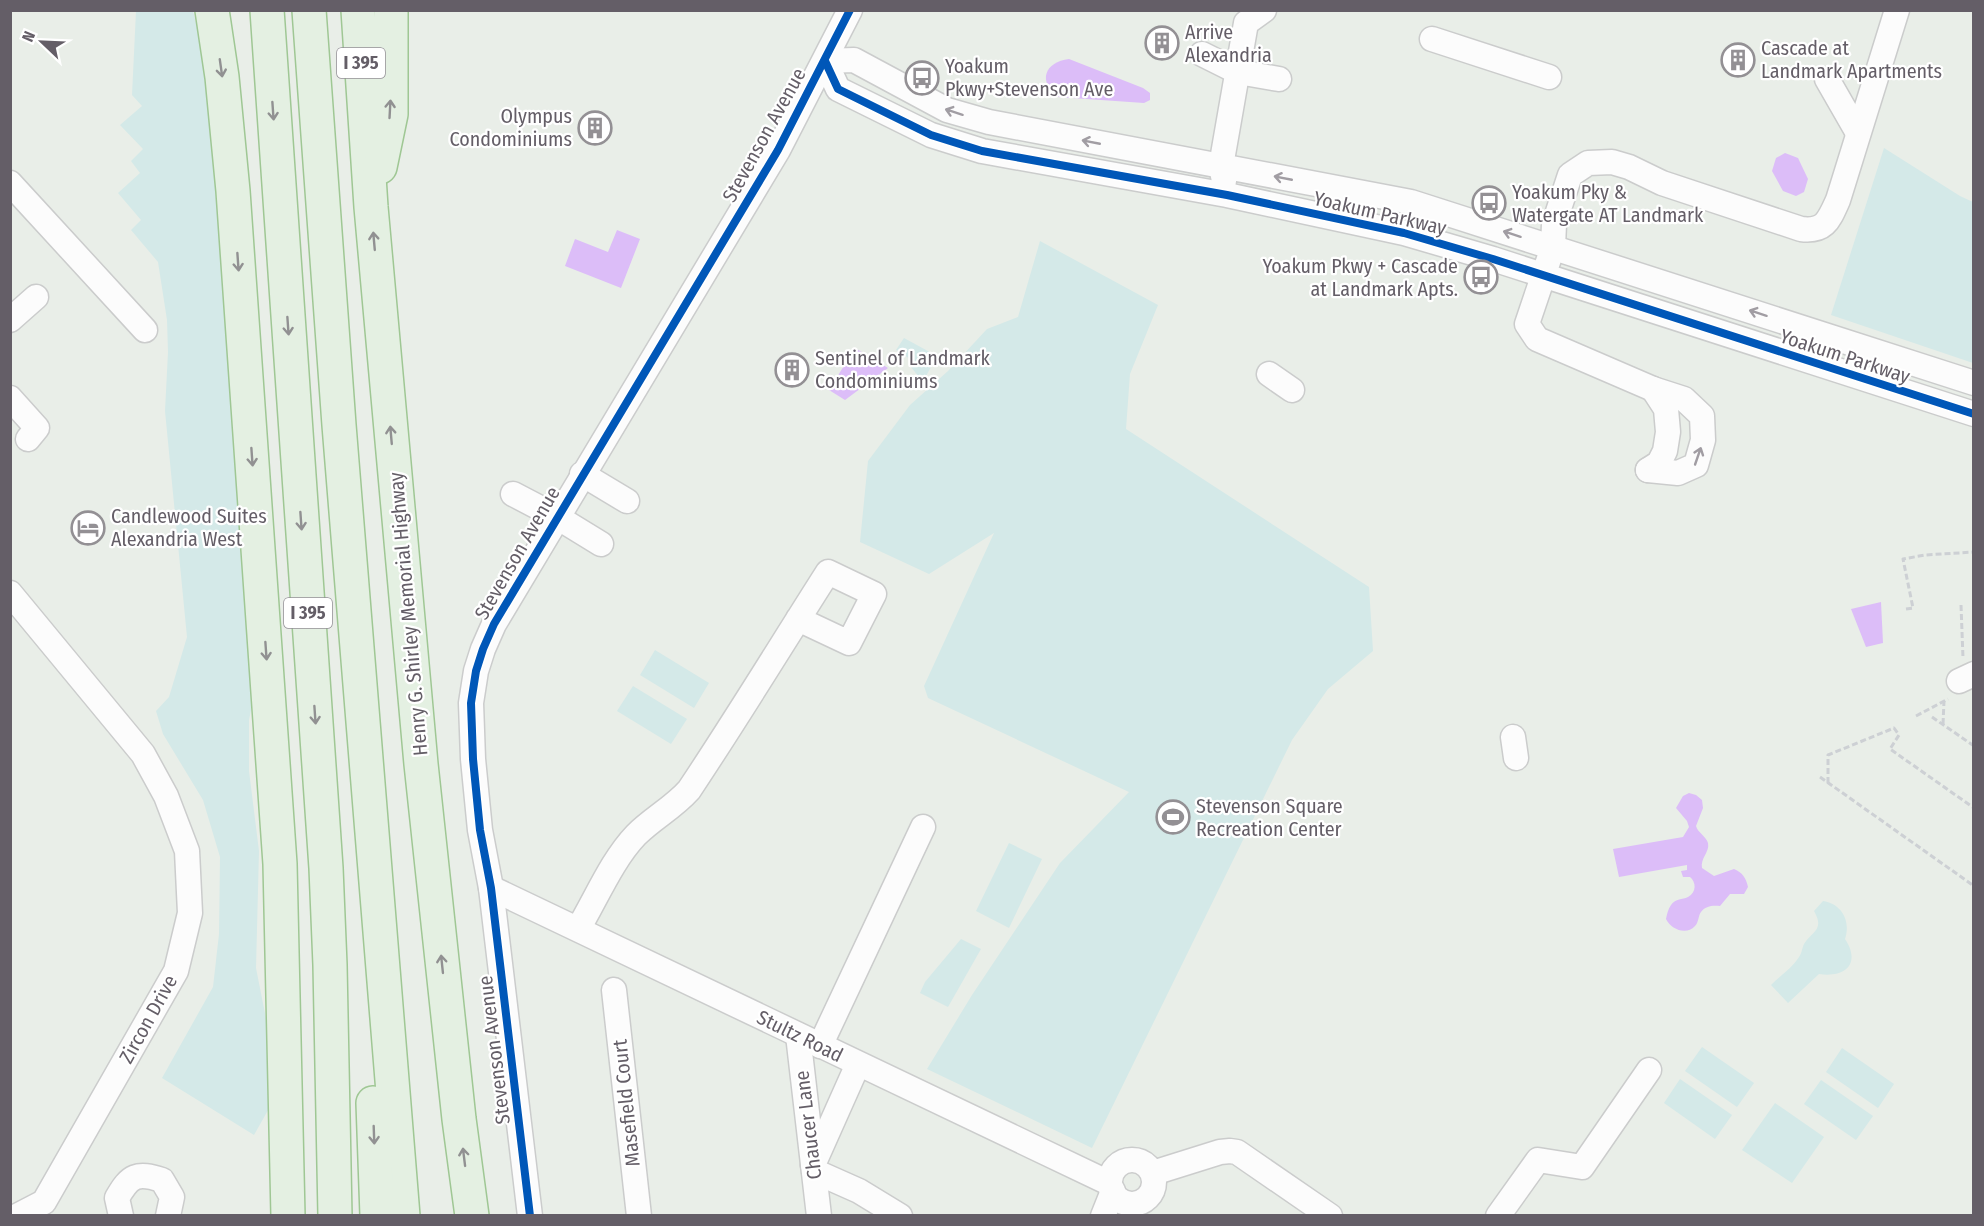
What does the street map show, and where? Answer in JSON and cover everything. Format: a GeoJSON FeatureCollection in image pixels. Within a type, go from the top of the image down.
{"type":"FeatureCollection","features":[{"type":"Feature","properties":{"kind":"highway"},"geometry":{"type":"LineString","coordinates":[[212,10],[222,77],[233,191],[277,808],[288,1215]]}},
{"type":"Feature","properties":{"kind":"highway","name":"I 395"},"geometry":{"type":"LineString","coordinates":[[267,10],[326,867],[335,1215]]}},
{"type":"Feature","properties":{"kind":"highway"},"geometry":{"type":"LineString","coordinates":[[309,10],[339,425],[403,1215]]}},
{"type":"Feature","properties":{"kind":"highway","name":"Henry G. Shirley Memorial Highway"},"geometry":{"type":"LineString","coordinates":[[358,10],[371,207],[421,764],[459,1119],[472,1215]]}},
{"type":"Feature","properties":{"kind":"highway"},"geometry":{"type":"LineString","coordinates":[[371,207],[391,114],[391,10]]}},
{"type":"Feature","properties":{"kind":"highway"},"geometry":{"type":"LineString","coordinates":[[377,1215],[371,1041],[381,951]]}},
{"type":"Feature","properties":{"kind":"street","name":"Stevenson Avenue"},"geometry":{"type":"LineString","coordinates":[[530,1215],[491,888],[480,830],[473,759],[471,703],[476,671],[494,624],[778,150],[850,10]]}},
{"type":"Feature","properties":{"kind":"street"},"geometry":{"type":"LineString","coordinates":[[1227,195],[1221,166],[1246,23],[1264,10]]}},
{"type":"Feature","properties":{"kind":"street"},"geometry":{"type":"LineString","coordinates":[[1653,389],[1537,339],[1527,324],[1545,276],[1553,247],[1554,224],[1570,175],[1588,163],[1612,162],[1629,167],[1662,183],[1801,229],[1818,228],[1827,223],[1832,214],[1897,10]]}},
{"type":"Feature","properties":{"kind":"street"},"geometry":{"type":"LineString","coordinates":[[1432,39],[1549,77]]}},
{"type":"Feature","properties":{"kind":"street"},"geometry":{"type":"LineString","coordinates":[[1202,54],[1238,72],[1279,79]]}},
{"type":"Feature","properties":{"kind":"street","name":"Yoakum Parkway"},"geometry":{"type":"LineString","coordinates":[[1974,383],[1412,202],[989,123],[947,110],[854,60],[825,61],[838,89],[931,135],[982,151],[1227,195],[1404,233],[1974,414]]}},
{"type":"Feature","properties":{"kind":"street"},"geometry":{"type":"LineString","coordinates":[[1827,79],[1858,133]]}},
{"type":"Feature","properties":{"kind":"street"},"geometry":{"type":"LineString","coordinates":[[10,183],[145,330]]}},
{"type":"Feature","properties":{"kind":"street"},"geometry":{"type":"LineString","coordinates":[[10,320],[36,297]]}},
{"type":"Feature","properties":{"kind":"street"},"geometry":{"type":"LineString","coordinates":[[1269,374],[1292,390]]}},
{"type":"Feature","properties":{"kind":"street"},"geometry":{"type":"LineString","coordinates":[[10,398],[32,434]]}},
{"type":"Feature","properties":{"kind":"street"},"geometry":{"type":"LineString","coordinates":[[582,474],[627,501]]}},
{"type":"Feature","properties":{"kind":"street"},"geometry":{"type":"LineString","coordinates":[[513,494],[601,544]]}},
{"type":"Feature","properties":{"kind":"street","name":"Zircon Drive"},"geometry":{"type":"LineString","coordinates":[[10,593],[144,754],[166,796],[187,851],[190,913],[176,971],[44,1202],[17,1215]]}},
{"type":"Feature","properties":{"kind":"street"},"geometry":{"type":"LineString","coordinates":[[578,929],[628,844],[644,827],[678,803],[689,790],[798,619]]}},
{"type":"Feature","properties":{"kind":"street"},"geometry":{"type":"LineString","coordinates":[[820,1046],[923,827]]}},
{"type":"Feature","properties":{"kind":"street","name":"Stultz Road"},"geometry":{"type":"LineString","coordinates":[[491,888],[1111,1187]]}},
{"type":"Feature","properties":{"kind":"street","name":"Masefield Court"},"geometry":{"type":"LineString","coordinates":[[614,990],[639,1215]]}},
{"type":"Feature","properties":{"kind":"street","name":"Chaucer Lane"},"geometry":{"type":"LineString","coordinates":[[798,1035],[819,1215]]}},
{"type":"Feature","properties":{"kind":"street"},"geometry":{"type":"LineString","coordinates":[[858,1064],[813,1168],[900,1215]]}},
{"type":"Feature","properties":{"kind":"street"},"geometry":{"type":"LineString","coordinates":[[1504,1213],[1538,1160],[1582,1167],[1609,1112],[1649,1070]]}},
{"type":"Feature","properties":{"kind":"street"},"geometry":{"type":"LineString","coordinates":[[1153,1173],[1220,1152],[1237,1152],[1330,1215]]}},
{"type":"Feature","properties":{"kind":"street"},"geometry":{"type":"LineString","coordinates":[[1103,1215],[1114,1168],[1127,1159],[1143,1161],[1153,1173],[1154,1188],[1140,1208],[1115,1197],[1111,1187]]}},
{"type":"Feature","properties":{"kind":"street"},"geometry":{"type":"LineString","coordinates":[[121,1215],[117,1198],[127,1181],[144,1174],[162,1180],[172,1197],[168,1215]]}},
{"type":"Feature","properties":{"kind":"path"},"geometry":{"type":"LineString","coordinates":[[1906,609],[1913,608],[1903,559],[1925,555],[1974,552]]}},
{"type":"Feature","properties":{"kind":"path"},"geometry":{"type":"LineString","coordinates":[[1916,716],[1944,701],[1962,680],[1961,605]]}},
{"type":"Feature","properties":{"kind":"path"},"geometry":{"type":"LineString","coordinates":[[1943,724],[1944,701]]}},
{"type":"Feature","properties":{"kind":"path"},"geometry":{"type":"LineString","coordinates":[[1932,717],[1974,746]]}},
{"type":"Feature","properties":{"kind":"path"},"geometry":{"type":"LineString","coordinates":[[1828,783],[1828,755],[1894,728],[1899,735],[1890,749],[1974,808]]}},
{"type":"Feature","properties":{"kind":"path"},"geometry":{"type":"LineString","coordinates":[[1820,777],[1974,885]]}},
{"type":"Feature","properties":{"kind":"shaded area"},"geometry":{"type":"Polygon","coordinates":[[[136,11],[193,11],[210,83],[267,630],[249,720],[249,771],[259,851],[256,968],[280,1089],[254,1135],[162,1078],[213,987],[219,934],[220,857],[203,800],[163,734],[156,711],[169,697],[187,637],[165,411],[167,320],[158,262],[131,230],[141,220],[118,193],[140,173],[131,161],[143,149],[120,125],[142,106],[132,95],[136,11]]]}},
{"type":"Feature","properties":{"kind":"shaded area"},"geometry":{"type":"Polygon","coordinates":[[[1069,59],[1143,88],[1150,93],[1150,100],[1144,103],[1058,97],[1047,85],[1047,73],[1054,64],[1069,59]]]}},
{"type":"Feature","properties":{"kind":"shaded area"},"geometry":{"type":"Polygon","coordinates":[[[1884,148],[1973,202],[1973,363],[1831,315],[1884,148]]]}},
{"type":"Feature","properties":{"kind":"shaded area"},"geometry":{"type":"Polygon","coordinates":[[[1785,153],[1798,158],[1808,179],[1804,192],[1796,196],[1783,191],[1772,171],[1776,158],[1785,153]]]}},
{"type":"Feature","properties":{"kind":"shaded area"},"geometry":{"type":"Polygon","coordinates":[[[617,230],[640,239],[621,288],[565,266],[575,239],[608,252],[617,230]]]}},
{"type":"Feature","properties":{"kind":"shaded area"},"geometry":{"type":"Polygon","coordinates":[[[1040,241],[1158,305],[1130,374],[1126,429],[1369,587],[1373,651],[1328,689],[1292,740],[1092,1148],[927,1069],[972,995],[1060,863],[1129,792],[928,698],[924,686],[994,533],[929,574],[860,542],[868,461],[910,405],[948,371],[987,329],[1018,317],[1040,241]]]}},
{"type":"Feature","properties":{"kind":"shaded area"},"geometry":{"type":"Polygon","coordinates":[[[904,338],[937,356],[926,376],[919,377],[911,367],[915,362],[896,350],[904,338]]]}},
{"type":"Feature","properties":{"kind":"shaded area"},"geometry":{"type":"Polygon","coordinates":[[[855,348],[888,368],[845,400],[829,390],[855,348]]]}},
{"type":"Feature","properties":{"kind":"shaded area"},"geometry":{"type":"Polygon","coordinates":[[[1881,602],[1883,643],[1866,647],[1851,609],[1881,602]]]}},
{"type":"Feature","properties":{"kind":"shaded area"},"geometry":{"type":"Polygon","coordinates":[[[655,650],[709,683],[694,708],[640,675],[655,650]]]}},
{"type":"Feature","properties":{"kind":"shaded area"},"geometry":{"type":"Polygon","coordinates":[[[633,686],[687,719],[671,744],[617,711],[633,686]]]}},
{"type":"Feature","properties":{"kind":"shaded area"},"geometry":{"type":"Polygon","coordinates":[[[1689,793],[1702,800],[1703,808],[1696,826],[1707,841],[1708,849],[1702,861],[1702,868],[1714,876],[1734,869],[1744,876],[1748,887],[1744,894],[1730,894],[1720,906],[1705,908],[1695,926],[1683,931],[1675,928],[1666,919],[1673,903],[1688,897],[1694,890],[1692,879],[1683,877],[1681,871],[1687,870],[1687,865],[1619,877],[1613,849],[1683,837],[1689,827],[1676,808],[1683,796],[1689,793]]]}},
{"type":"Feature","properties":{"kind":"shaded area"},"geometry":{"type":"Polygon","coordinates":[[[1009,843],[1042,859],[1009,928],[976,911],[1009,843]]]}},
{"type":"Feature","properties":{"kind":"shaded area"},"geometry":{"type":"Polygon","coordinates":[[[1823,901],[1840,910],[1846,920],[1845,939],[1850,948],[1851,962],[1848,967],[1837,974],[1819,974],[1788,1003],[1771,985],[1796,961],[1804,944],[1816,930],[1818,922],[1814,911],[1823,901]]]}},
{"type":"Feature","properties":{"kind":"shaded area"},"geometry":{"type":"Polygon","coordinates":[[[961,939],[981,949],[948,1007],[920,993],[925,982],[961,939]]]}},
{"type":"Feature","properties":{"kind":"shaded area"},"geometry":{"type":"Polygon","coordinates":[[[1702,1047],[1754,1083],[1737,1107],[1685,1071],[1702,1047]]]}},
{"type":"Feature","properties":{"kind":"shaded area"},"geometry":{"type":"Polygon","coordinates":[[[1842,1048],[1894,1084],[1878,1108],[1826,1072],[1842,1048]]]}},
{"type":"Feature","properties":{"kind":"shaded area"},"geometry":{"type":"Polygon","coordinates":[[[1680,1079],[1732,1115],[1715,1139],[1664,1103],[1680,1079]]]}},
{"type":"Feature","properties":{"kind":"shaded area"},"geometry":{"type":"Polygon","coordinates":[[[1821,1080],[1873,1116],[1856,1140],[1804,1104],[1821,1080]]]}},
{"type":"Feature","properties":{"kind":"shaded area"},"geometry":{"type":"Polygon","coordinates":[[[1775,1103],[1824,1137],[1792,1183],[1742,1150],[1775,1103]]]}},
{"type":"Feature","properties":{"kind":"cycle path"},"geometry":{"type":"LineString","coordinates":[[530,1216],[491,888],[480,830],[473,759],[471,703],[476,671],[494,624],[778,150],[850,10]]}},
{"type":"Feature","properties":{"kind":"cycle path"},"geometry":{"type":"LineString","coordinates":[[825,61],[838,89],[931,135],[982,151],[1227,195],[1404,233],[1493,259],[1974,414]]}},
{"type":"Feature","properties":{"kind":"place","name":"Arrive Alexandria"},"geometry":{"type":"Point","coordinates":[1162,43]}},
{"type":"Feature","properties":{"kind":"place","name":"Cascade at Landmark Apartments"},"geometry":{"type":"Point","coordinates":[1738,60]}},
{"type":"Feature","properties":{"kind":"place","name":"Yoakum Pkwy+Stevenson Ave"},"geometry":{"type":"Point","coordinates":[922,78]}},
{"type":"Feature","properties":{"kind":"place","name":"Olympus Condominiums"},"geometry":{"type":"Point","coordinates":[595,128]}},
{"type":"Feature","properties":{"kind":"place","name":"Yoakum Pky & Watergate AT Landmark"},"geometry":{"type":"Point","coordinates":[1489,203]}},
{"type":"Feature","properties":{"kind":"place","name":"Yoakum Pkwy + Cascade at Landmark Apts."},"geometry":{"type":"Point","coordinates":[1481,277]}},
{"type":"Feature","properties":{"kind":"place","name":"Sentinel of Landmark Condominiums"},"geometry":{"type":"Point","coordinates":[792,370]}},
{"type":"Feature","properties":{"kind":"place","name":"Candlewood Suites Alexandria West"},"geometry":{"type":"Point","coordinates":[88,528]}},
{"type":"Feature","properties":{"kind":"place","name":"Stevenson Square Recreation Center"},"geometry":{"type":"Point","coordinates":[1173,817]}}]}
